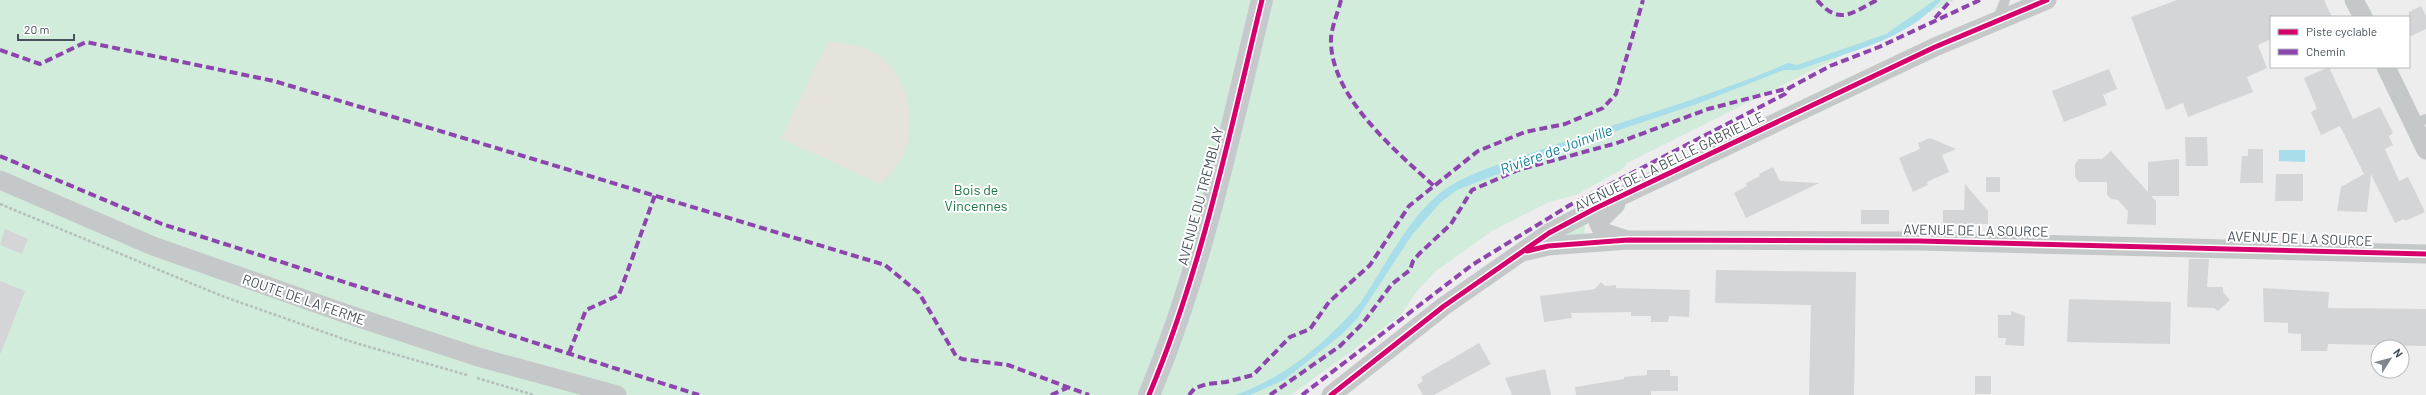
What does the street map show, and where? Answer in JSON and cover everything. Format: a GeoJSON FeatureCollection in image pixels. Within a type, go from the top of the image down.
{"type":"FeatureCollection","features":[{"type":"Feature","properties":{"kind":"main road","name":"AVENUE DU TREMBLAY"},"geometry":{"type":"LineString","coordinates":[[1149,395],[1167,348],[1200,246],[1223,162],[1262,0]]}},
{"type":"Feature","properties":{"kind":"street","name":"AVENUE DE LA BELLE GABRIELLE"},"geometry":{"type":"LineString","coordinates":[[1332,395],[1444,306],[1527,251],[1549,233],[1596,208],[1625,196],[1935,47],[2047,0]]}},
{"type":"Feature","properties":{"kind":"street"},"geometry":{"type":"LineString","coordinates":[[2354,0],[2362,16]]}},
{"type":"Feature","properties":{"kind":"street"},"geometry":{"type":"LineString","coordinates":[[2387,68],[2420,121],[2426,150]]}},
{"type":"Feature","properties":{"kind":"street","name":"ROUTE DE LA FERME"},"geometry":{"type":"LineString","coordinates":[[0,180],[153,246],[344,314],[478,357],[617,395]]}},
{"type":"Feature","properties":{"kind":"street"},"geometry":{"type":"LineString","coordinates":[[1625,196],[1603,214],[1598,222],[1603,232],[1609,236],[1628,240]]}},
{"type":"Feature","properties":{"kind":"street","name":"AVENUE DE LA SOURCE"},"geometry":{"type":"LineString","coordinates":[[1527,251],[1548,246],[1628,240],[1919,241],[2426,254]]}},
{"type":"Feature","properties":{"kind":"lane"},"geometry":{"type":"LineString","coordinates":[[1997,21],[2005,0]]}},
{"type":"Feature","properties":{"kind":"green space","name":"Bois de Vincennes"},"geometry":{"type":"Polygon","coordinates":[[[0,0],[1953,0],[1627,163],[1623,169],[1576,195],[1549,202],[1492,231],[1436,271],[1418,290],[1400,316],[1291,395],[0,395],[0,0]]]}},
{"type":"Feature","properties":{"kind":"green space"},"geometry":{"type":"Polygon","coordinates":[[[1586,218],[1584,236],[1555,236],[1586,218]]]}},
{"type":"Feature","properties":{"kind":"sand"},"geometry":{"type":"Polygon","coordinates":[[[828,42],[857,46],[867,49],[880,57],[891,67],[899,79],[905,94],[909,108],[910,124],[908,139],[904,153],[899,162],[880,184],[781,138],[828,42]]]}},
{"type":"Feature","properties":{"kind":"water","name":"Rivière de Joinville"},"geometry":{"type":"Polygon","coordinates":[[[1935,0],[1941,0],[1927,14],[1911,26],[1875,44],[1798,70],[1784,70],[1697,104],[1562,149],[1457,190],[1441,202],[1412,235],[1357,319],[1341,335],[1284,380],[1250,395],[1235,395],[1253,388],[1288,369],[1319,345],[1334,331],[1361,302],[1397,244],[1417,216],[1440,193],[1450,186],[1474,174],[1500,164],[1695,98],[1757,76],[1788,63],[1797,65],[1886,34],[1935,0]]]}},
{"type":"Feature","properties":{"kind":"water"},"geometry":{"type":"Polygon","coordinates":[[[2279,150],[2305,150],[2305,162],[2279,161],[2279,150]]]}},
{"type":"Feature","properties":{"kind":"building"},"geometry":{"type":"Polygon","coordinates":[[[2177,0],[2324,0],[2332,16],[2270,16],[2270,39],[2258,45],[2267,68],[2247,77],[2253,92],[2188,117],[2183,103],[2166,110],[2131,17],[2177,0]]]}},
{"type":"Feature","properties":{"kind":"building"},"geometry":{"type":"Polygon","coordinates":[[[2421,6],[2426,16],[2426,29],[2410,37],[2410,16],[2409,12],[2421,6]]]}},
{"type":"Feature","properties":{"kind":"building"},"geometry":{"type":"Polygon","coordinates":[[[2329,68],[2353,119],[2380,107],[2393,133],[2389,136],[2393,145],[2385,149],[2399,181],[2408,177],[2425,212],[2405,221],[2404,219],[2395,223],[2371,174],[2367,212],[2337,211],[2341,187],[2364,174],[2340,126],[2321,135],[2311,112],[2317,109],[2304,78],[2329,68]]]}},
{"type":"Feature","properties":{"kind":"building"},"geometry":{"type":"Polygon","coordinates":[[[2109,69],[2117,89],[2103,95],[2107,105],[2064,122],[2052,91],[2109,69]]]}},
{"type":"Feature","properties":{"kind":"building"},"geometry":{"type":"Polygon","coordinates":[[[2185,137],[2207,137],[2208,166],[2186,166],[2185,137]]]}},
{"type":"Feature","properties":{"kind":"building"},"geometry":{"type":"Polygon","coordinates":[[[1930,138],[1956,149],[1942,155],[1949,172],[1927,182],[1928,185],[1913,192],[1899,158],[1920,149],[1918,143],[1930,138]]]}},
{"type":"Feature","properties":{"kind":"building"},"geometry":{"type":"Polygon","coordinates":[[[2248,149],[2263,149],[2263,183],[2240,183],[2242,156],[2248,156],[2248,149]]]}},
{"type":"Feature","properties":{"kind":"building"},"geometry":{"type":"Polygon","coordinates":[[[2111,151],[2148,192],[2148,162],[2179,159],[2179,196],[2151,196],[2156,201],[2156,225],[2127,224],[2128,211],[2118,200],[2111,199],[2107,195],[2107,182],[2079,182],[2075,177],[2075,164],[2079,159],[2102,159],[2111,151]]]}},
{"type":"Feature","properties":{"kind":"building"},"geometry":{"type":"Polygon","coordinates":[[[1773,167],[1780,181],[1819,183],[1746,218],[1734,193],[1747,186],[1746,183],[1760,176],[1759,174],[1773,167]]]}},
{"type":"Feature","properties":{"kind":"building"},"geometry":{"type":"Polygon","coordinates":[[[2276,174],[2303,174],[2303,201],[2275,201],[2276,174]]]}},
{"type":"Feature","properties":{"kind":"building"},"geometry":{"type":"Polygon","coordinates":[[[1986,177],[2000,177],[2000,192],[1986,192],[1986,177]]]}},
{"type":"Feature","properties":{"kind":"building"},"geometry":{"type":"Polygon","coordinates":[[[1965,184],[1988,211],[1988,224],[1943,224],[1943,210],[1964,210],[1965,184]]]}},
{"type":"Feature","properties":{"kind":"building"},"geometry":{"type":"Polygon","coordinates":[[[1861,210],[1889,210],[1889,224],[1861,224],[1861,210]]]}},
{"type":"Feature","properties":{"kind":"building"},"geometry":{"type":"Polygon","coordinates":[[[5,229],[28,239],[22,254],[0,245],[5,229]]]}},
{"type":"Feature","properties":{"kind":"building"},"geometry":{"type":"Polygon","coordinates":[[[2189,259],[2209,259],[2207,287],[2223,287],[2223,292],[2230,300],[2218,311],[2214,308],[2187,307],[2189,259]]]}},
{"type":"Feature","properties":{"kind":"building"},"geometry":{"type":"Polygon","coordinates":[[[1716,270],[1856,272],[1854,395],[1809,395],[1811,305],[1715,303],[1716,270]]]}},
{"type":"Feature","properties":{"kind":"building"},"geometry":{"type":"Polygon","coordinates":[[[0,281],[25,291],[1,353],[0,353],[0,281]]]}},
{"type":"Feature","properties":{"kind":"building"},"geometry":{"type":"Polygon","coordinates":[[[1601,282],[1605,286],[1616,285],[1616,288],[1690,290],[1689,317],[1669,316],[1668,322],[1651,322],[1651,316],[1631,316],[1631,312],[1571,313],[1572,318],[1544,322],[1540,296],[1595,289],[1601,282]]]}},
{"type":"Feature","properties":{"kind":"building"},"geometry":{"type":"Polygon","coordinates":[[[2263,288],[2329,292],[2328,308],[2426,309],[2426,346],[2410,346],[2410,339],[2370,339],[2370,345],[2328,344],[2327,351],[2301,351],[2301,334],[2288,333],[2288,323],[2264,322],[2263,288]]]}},
{"type":"Feature","properties":{"kind":"building"},"geometry":{"type":"Polygon","coordinates":[[[2069,299],[2171,302],[2170,344],[2067,342],[2069,299]]]}},
{"type":"Feature","properties":{"kind":"building"},"geometry":{"type":"Polygon","coordinates":[[[2011,311],[2025,316],[2024,346],[2005,345],[2006,338],[1998,338],[1998,315],[2011,315],[2011,311]]]}},
{"type":"Feature","properties":{"kind":"building"},"geometry":{"type":"Polygon","coordinates":[[[1479,343],[1491,364],[1434,395],[1423,395],[1417,385],[1423,381],[1421,377],[1479,343]]]}},
{"type":"Feature","properties":{"kind":"building"},"geometry":{"type":"Polygon","coordinates":[[[1545,369],[1551,395],[1512,395],[1505,378],[1545,369]]]}},
{"type":"Feature","properties":{"kind":"building"},"geometry":{"type":"Polygon","coordinates":[[[1647,370],[1670,370],[1670,376],[1678,376],[1678,391],[1651,391],[1651,395],[1576,395],[1575,387],[1624,379],[1624,377],[1647,375],[1647,370]]]}},
{"type":"Feature","properties":{"kind":"building"},"geometry":{"type":"Polygon","coordinates":[[[1975,376],[1991,376],[1991,394],[1975,394],[1975,376]]]}},
{"type":"Feature","properties":{"kind":"marked path"},"geometry":{"type":"LineString","coordinates":[[1341,0],[1331,38],[1333,60],[1341,81],[1353,101],[1368,121],[1384,139],[1434,186]]}},
{"type":"Feature","properties":{"kind":"marked path"},"geometry":{"type":"LineString","coordinates":[[1189,395],[1195,388],[1207,384],[1226,382],[1253,375],[1290,337],[1310,329],[1329,302],[1370,265],[1409,206],[1478,151],[1525,132],[1565,124],[1603,108],[1616,94],[1643,0]]}},
{"type":"Feature","properties":{"kind":"marked path"},"geometry":{"type":"LineString","coordinates":[[1817,0],[1832,13],[1839,15],[1853,13],[1877,0]]}},
{"type":"Feature","properties":{"kind":"marked path"},"geometry":{"type":"LineString","coordinates":[[1935,18],[1951,0]]}},
{"type":"Feature","properties":{"kind":"marked path"},"geometry":{"type":"LineString","coordinates":[[1270,395],[1340,346],[1363,323],[1392,284],[1410,270],[1413,261],[1419,254],[1451,224],[1472,190],[1518,170],[1617,143],[1708,109],[1789,88],[1830,66],[1879,47],[1980,0]]}},
{"type":"Feature","properties":{"kind":"marked path"},"geometry":{"type":"LineString","coordinates":[[0,50],[40,64],[86,42],[274,81],[885,265],[919,293],[956,356],[962,359],[1008,365],[1089,395]]}},
{"type":"Feature","properties":{"kind":"marked path"},"geometry":{"type":"LineString","coordinates":[[1302,395],[1472,265],[1570,205],[1785,94],[1789,88]]}},
{"type":"Feature","properties":{"kind":"marked path"},"geometry":{"type":"LineString","coordinates":[[0,156],[162,224],[699,395]]}},
{"type":"Feature","properties":{"kind":"marked path"},"geometry":{"type":"LineString","coordinates":[[569,353],[586,310],[619,295],[655,195]]}},
{"type":"Feature","properties":{"kind":"marked path"},"geometry":{"type":"LineString","coordinates":[[1051,395],[1067,388]]}},
{"type":"Feature","properties":{"kind":"cycle path"},"geometry":{"type":"LineString","coordinates":[[1149,395],[1185,299],[1200,249],[1226,150],[1262,0]]}},
{"type":"Feature","properties":{"kind":"cycle path"},"geometry":{"type":"LineString","coordinates":[[1331,395],[1444,306],[1549,233],[1596,208],[1935,47],[2047,0]]}},
{"type":"Feature","properties":{"kind":"cycle path"},"geometry":{"type":"LineString","coordinates":[[1527,251],[1548,246],[1628,240],[1919,241],[2426,254]]}}]}
